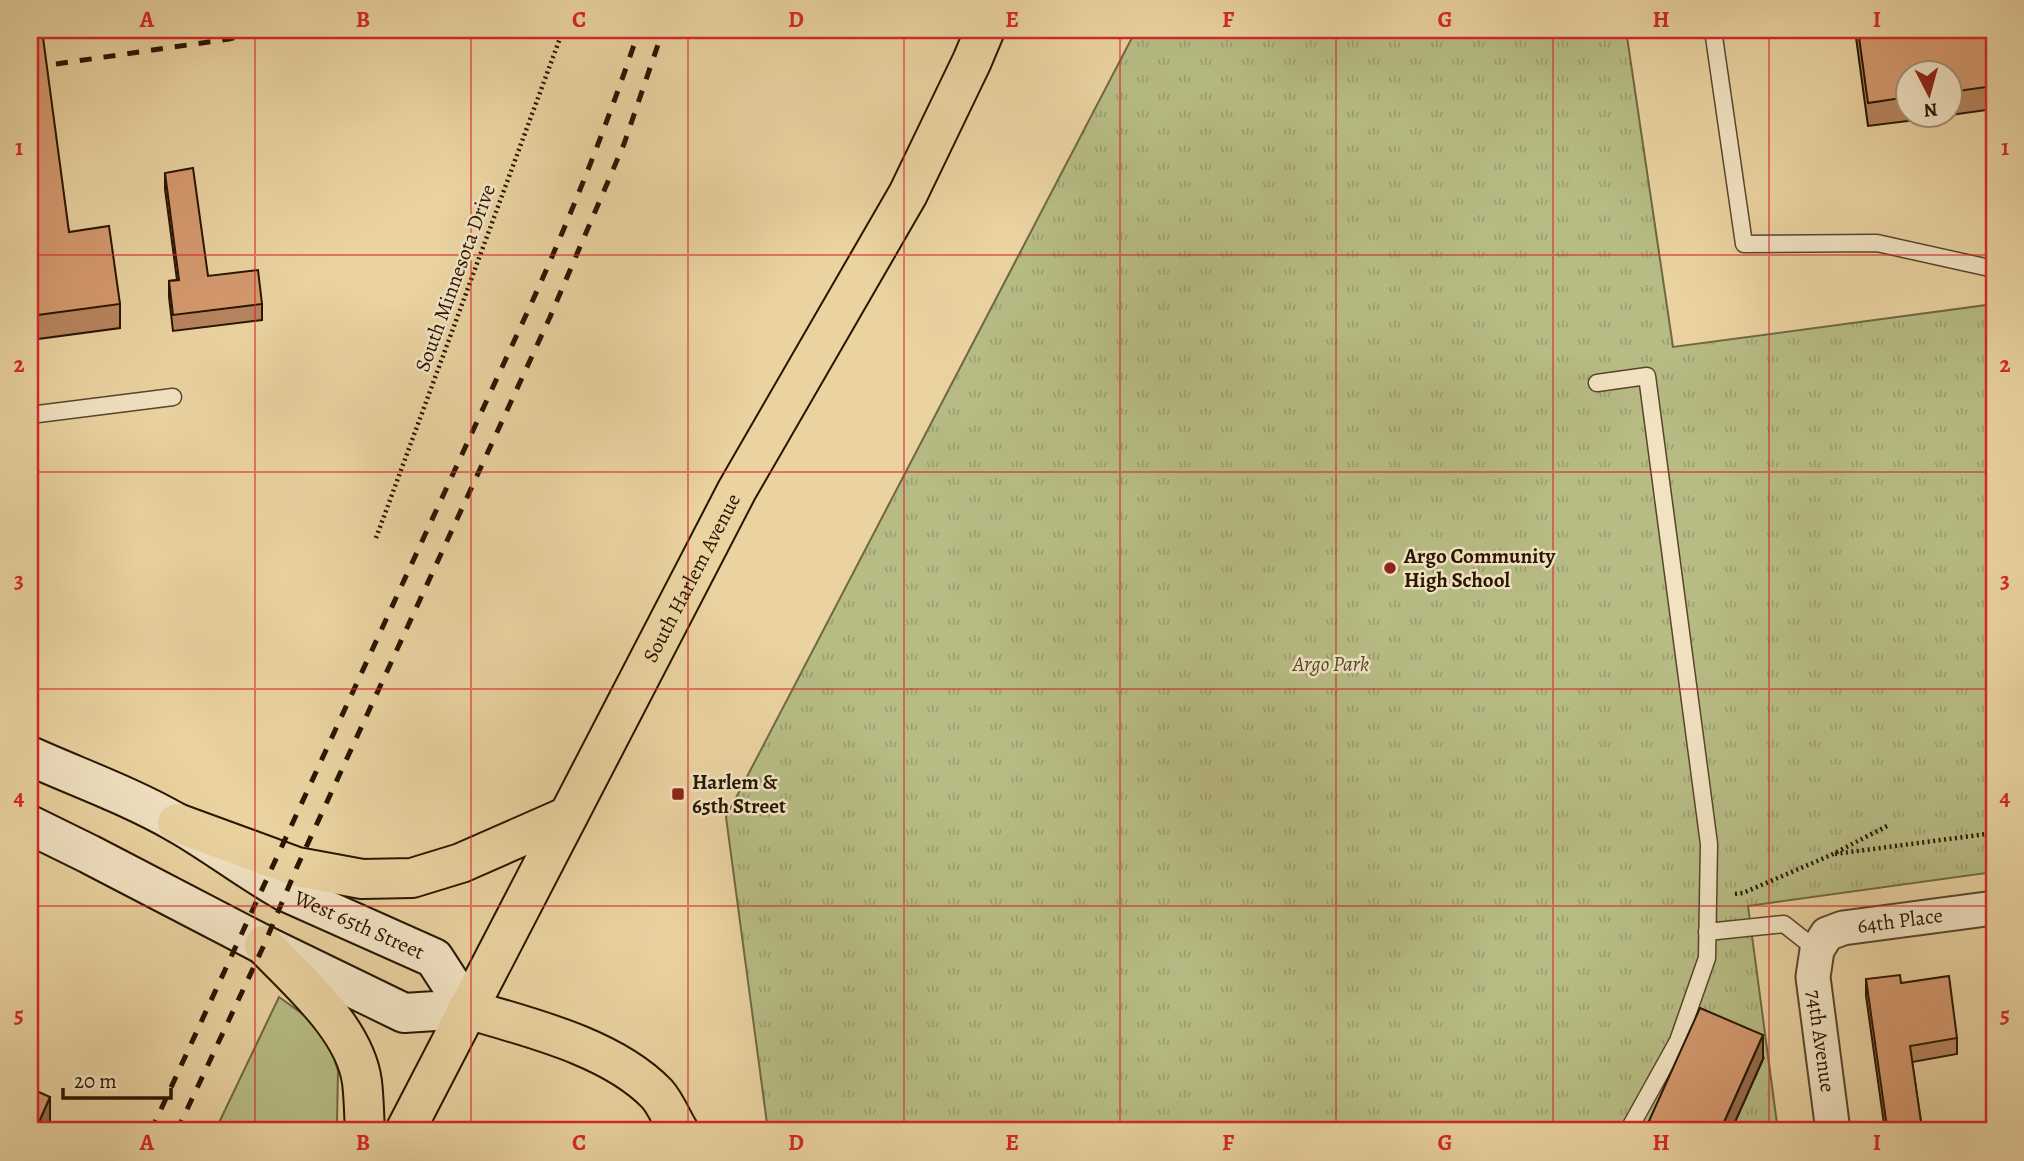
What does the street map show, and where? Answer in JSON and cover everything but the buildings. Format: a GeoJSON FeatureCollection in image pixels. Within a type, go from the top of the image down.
{"type":"FeatureCollection","features":[{"type":"Feature","properties":{"kind":"main road","name":"South Harlem Avenue"},"geometry":{"type":"LineString","coordinates":[[405,1131],[737,489],[908,194],[985,30]]}},
{"type":"Feature","properties":{"kind":"main road"},"geometry":{"type":"LineString","coordinates":[[177,823],[297,867],[362,879],[412,878],[461,863],[568,816]]}},
{"type":"Feature","properties":{"kind":"main road"},"geometry":{"type":"LineString","coordinates":[[264,945],[325,1009],[351,1047],[362,1080],[365,1131]]}},
{"type":"Feature","properties":{"kind":"main road"},"geometry":{"type":"LineString","coordinates":[[467,1009],[559,1037],[624,1067],[659,1095],[679,1131]]}},
{"type":"Feature","properties":{"kind":"street","name":"West 65th Street"},"geometry":{"type":"LineString","coordinates":[[30,756],[116,792],[177,823],[286,892],[434,958],[467,1009]]}},
{"type":"Feature","properties":{"kind":"street"},"geometry":{"type":"LineString","coordinates":[[30,825],[264,945],[404,1013],[467,1009]]}},
{"type":"Feature","properties":{"kind":"street","name":"64th Place"},"geometry":{"type":"LineString","coordinates":[[1817,950],[1828,934],[1843,928],[1994,908]]}},
{"type":"Feature","properties":{"kind":"street","name":"74th Avenue"},"geometry":{"type":"LineString","coordinates":[[1817,950],[1813,978],[1833,1131]]}},
{"type":"Feature","properties":{"kind":"lane"},"geometry":{"type":"LineString","coordinates":[[1713,30],[1744,244],[1877,243],[1994,269]]}},
{"type":"Feature","properties":{"kind":"lane"},"geometry":{"type":"LineString","coordinates":[[1597,383],[1647,376],[1709,844],[1707,958],[1678,1041],[1628,1131]]}},
{"type":"Feature","properties":{"kind":"lane"},"geometry":{"type":"LineString","coordinates":[[30,415],[173,397]]}},
{"type":"Feature","properties":{"kind":"lane"},"geometry":{"type":"LineString","coordinates":[[1707,932],[1784,924],[1817,950]]}},
{"type":"Feature","properties":{"kind":"path","name":"South Minnesota Drive"},"geometry":{"type":"LineString","coordinates":[[376,538],[563,30]]}},
{"type":"Feature","properties":{"kind":"path"},"geometry":{"type":"LineString","coordinates":[[1708,897],[1742,893],[1831,855],[1887,826]]}},
{"type":"Feature","properties":{"kind":"path"},"geometry":{"type":"LineString","coordinates":[[1831,855],[1994,833]]}},
{"type":"Feature","properties":{"kind":"green space","name":"Argo Park"},"geometry":{"type":"Polygon","coordinates":[[[1136,30],[1626,30],[1673,347],[1994,304],[1994,872],[1748,906],[1778,1131],[768,1131],[726,817],[1136,30]]]}},
{"type":"Feature","properties":{"kind":"green space"},"geometry":{"type":"Polygon","coordinates":[[[279,997],[325,1030],[338,1071],[337,1124],[334,1131],[215,1131],[279,997]]]}},
{"type":"Feature","properties":{"kind":"railway"},"geometry":{"type":"LineString","coordinates":[[56,64],[229,39],[271,30]]}},
{"type":"Feature","properties":{"kind":"railway"},"geometry":{"type":"LineString","coordinates":[[151,1131],[532,302],[589,168],[639,30]]}},
{"type":"Feature","properties":{"kind":"railway"},"geometry":{"type":"LineString","coordinates":[[177,1131],[550,317],[624,144],[663,30]]}},
{"type":"Feature","properties":{"kind":"place","name":"Argo Community High School"},"geometry":{"type":"Point","coordinates":[1390,568]}},
{"type":"Feature","properties":{"kind":"place","name":"Harlem & 65th Street"},"geometry":{"type":"Point","coordinates":[678,794]}}]}
